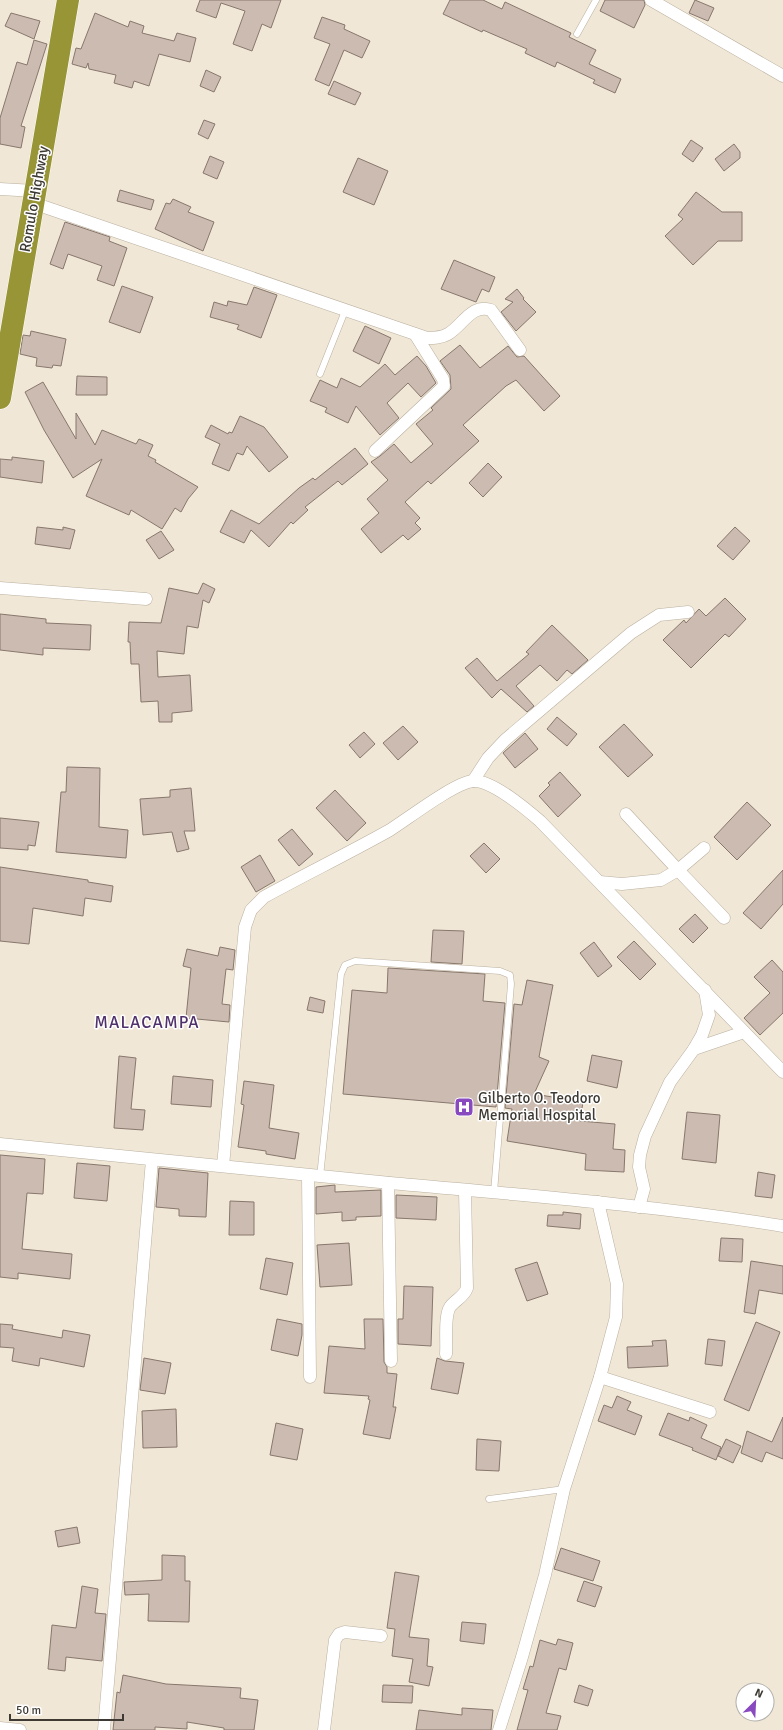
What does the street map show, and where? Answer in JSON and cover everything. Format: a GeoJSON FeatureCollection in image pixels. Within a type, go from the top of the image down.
{"type":"FeatureCollection","features":[{"type":"Feature","properties":{"kind":"highway","name":"Romulo Highway"},"geometry":{"type":"LineString","coordinates":[[0,398],[68,0]]}},
{"type":"Feature","properties":{"kind":"street"},"geometry":{"type":"LineString","coordinates":[[651,0],[783,76]]}},
{"type":"Feature","properties":{"kind":"street"},"geometry":{"type":"LineString","coordinates":[[0,189],[34,197],[345,311],[427,338],[437,338],[448,334],[476,309],[484,307],[491,310],[520,350]]}},
{"type":"Feature","properties":{"kind":"street"},"geometry":{"type":"LineString","coordinates":[[375,451],[444,386],[443,379],[415,334]]}},
{"type":"Feature","properties":{"kind":"street"},"geometry":{"type":"LineString","coordinates":[[0,588],[146,599]]}},
{"type":"Feature","properties":{"kind":"street"},"geometry":{"type":"LineString","coordinates":[[473,782],[488,758],[505,740],[632,633],[659,615],[688,612]]}},
{"type":"Feature","properties":{"kind":"street"},"geometry":{"type":"LineString","coordinates":[[223,1166],[245,927],[251,910],[264,897],[390,830],[457,786],[473,782],[487,783],[526,809],[540,821],[783,1072]]}},
{"type":"Feature","properties":{"kind":"street"},"geometry":{"type":"LineString","coordinates":[[626,814],[724,918]]}},
{"type":"Feature","properties":{"kind":"street"},"geometry":{"type":"LineString","coordinates":[[600,882],[622,884],[661,880],[678,870],[704,848]]}},
{"type":"Feature","properties":{"kind":"street"},"geometry":{"type":"LineString","coordinates":[[639,1207],[644,1189],[640,1167],[640,1155],[645,1136],[670,1082],[694,1049],[709,1015],[704,990]]}},
{"type":"Feature","properties":{"kind":"street"},"geometry":{"type":"LineString","coordinates":[[694,1049],[744,1032]]}},
{"type":"Feature","properties":{"kind":"street"},"geometry":{"type":"LineString","coordinates":[[0,1144],[314,1176],[598,1202],[718,1216],[783,1226]]}},
{"type":"Feature","properties":{"kind":"street"},"geometry":{"type":"LineString","coordinates":[[104,1730],[152,1160]]}},
{"type":"Feature","properties":{"kind":"street"},"geometry":{"type":"LineString","coordinates":[[310,1377],[314,1176]]}},
{"type":"Feature","properties":{"kind":"street"},"geometry":{"type":"LineString","coordinates":[[388,1183],[391,1361]]}},
{"type":"Feature","properties":{"kind":"street"},"geometry":{"type":"LineString","coordinates":[[446,1354],[447,1313],[451,1306],[465,1294],[467,1288],[465,1190]]}},
{"type":"Feature","properties":{"kind":"street"},"geometry":{"type":"LineString","coordinates":[[499,1730],[522,1657],[543,1582],[564,1489],[600,1377],[616,1317],[618,1284],[598,1202]]}},
{"type":"Feature","properties":{"kind":"street"},"geometry":{"type":"LineString","coordinates":[[600,1377],[710,1412]]}},
{"type":"Feature","properties":{"kind":"street"},"geometry":{"type":"LineString","coordinates":[[324,1730],[335,1640],[339,1634],[345,1632],[381,1636]]}},
{"type":"Feature","properties":{"kind":"street"},"geometry":{"type":"LineString","coordinates":[[0,1728],[20,1730]]}},
{"type":"Feature","properties":{"kind":"lane"},"geometry":{"type":"LineString","coordinates":[[577,34],[596,0]]}},
{"type":"Feature","properties":{"kind":"lane"},"geometry":{"type":"LineString","coordinates":[[320,374],[345,311]]}},
{"type":"Feature","properties":{"kind":"lane"},"geometry":{"type":"LineString","coordinates":[[314,1176],[341,974],[345,965],[355,961],[500,971],[510,975],[510,984],[494,1192]]}},
{"type":"Feature","properties":{"kind":"lane"},"geometry":{"type":"LineString","coordinates":[[489,1499],[564,1489]]}},
{"type":"Feature","properties":{"kind":"building"},"geometry":{"type":"Polygon","coordinates":[[[200,0],[281,0],[271,28],[262,24],[252,51],[233,44],[245,11],[221,3],[216,18],[196,11],[200,0]]]}},
{"type":"Feature","properties":{"kind":"building"},"geometry":{"type":"Polygon","coordinates":[[[450,0],[483,0],[502,9],[505,2],[571,33],[569,37],[596,50],[589,64],[621,79],[615,93],[593,83],[595,80],[557,62],[555,67],[525,53],[527,49],[483,30],[482,32],[443,14],[450,0]]]}},
{"type":"Feature","properties":{"kind":"building"},"geometry":{"type":"Polygon","coordinates":[[[605,0],[644,0],[645,5],[634,28],[600,11],[605,0]]]}},
{"type":"Feature","properties":{"kind":"building"},"geometry":{"type":"Polygon","coordinates":[[[695,0],[714,8],[708,21],[689,13],[695,0]]]}},
{"type":"Feature","properties":{"kind":"building"},"geometry":{"type":"Polygon","coordinates":[[[11,13],[40,21],[34,39],[5,26],[11,13]]]}},
{"type":"Feature","properties":{"kind":"building"},"geometry":{"type":"Polygon","coordinates":[[[95,13],[128,27],[130,21],[144,26],[142,33],[174,41],[177,33],[196,38],[190,62],[159,54],[149,86],[134,81],[132,88],[114,83],[116,75],[89,69],[88,63],[86,68],[72,64],[76,48],[81,49],[95,13]]]}},
{"type":"Feature","properties":{"kind":"building"},"geometry":{"type":"Polygon","coordinates":[[[322,17],[345,25],[344,29],[370,41],[362,58],[344,50],[329,86],[315,80],[330,44],[314,38],[322,17]]]}},
{"type":"Feature","properties":{"kind":"building"},"geometry":{"type":"Polygon","coordinates":[[[34,40],[47,44],[21,126],[25,127],[21,148],[0,144],[0,118],[17,62],[27,65],[34,40]]]}},
{"type":"Feature","properties":{"kind":"building"},"geometry":{"type":"Polygon","coordinates":[[[206,70],[221,77],[214,92],[200,86],[206,70]]]}},
{"type":"Feature","properties":{"kind":"building"},"geometry":{"type":"Polygon","coordinates":[[[334,81],[361,93],[355,105],[328,94],[334,81]]]}},
{"type":"Feature","properties":{"kind":"building"},"geometry":{"type":"Polygon","coordinates":[[[204,120],[215,124],[208,139],[198,134],[204,120]]]}},
{"type":"Feature","properties":{"kind":"building"},"geometry":{"type":"Polygon","coordinates":[[[691,140],[703,148],[693,162],[682,154],[691,140]]]}},
{"type":"Feature","properties":{"kind":"building"},"geometry":{"type":"Polygon","coordinates":[[[734,144],[740,152],[740,158],[724,171],[715,159],[734,144]]]}},
{"type":"Feature","properties":{"kind":"building"},"geometry":{"type":"Polygon","coordinates":[[[210,156],[224,162],[217,179],[203,173],[210,156]]]}},
{"type":"Feature","properties":{"kind":"building"},"geometry":{"type":"Polygon","coordinates":[[[358,158],[388,171],[374,205],[343,192],[358,158]]]}},
{"type":"Feature","properties":{"kind":"building"},"geometry":{"type":"Polygon","coordinates":[[[120,190],[154,200],[151,210],[117,201],[120,190]]]}},
{"type":"Feature","properties":{"kind":"building"},"geometry":{"type":"Polygon","coordinates":[[[696,192],[722,212],[742,212],[742,241],[718,241],[693,265],[665,236],[683,219],[678,215],[696,192]]]}},
{"type":"Feature","properties":{"kind":"building"},"geometry":{"type":"Polygon","coordinates":[[[173,199],[191,207],[188,212],[214,222],[203,251],[155,229],[166,203],[170,204],[173,199]]]}},
{"type":"Feature","properties":{"kind":"building"},"geometry":{"type":"Polygon","coordinates":[[[65,222],[110,237],[109,241],[127,248],[114,286],[97,280],[102,266],[68,254],[63,269],[50,264],[65,222]]]}},
{"type":"Feature","properties":{"kind":"building"},"geometry":{"type":"Polygon","coordinates":[[[454,260],[495,277],[489,292],[482,289],[476,302],[441,289],[454,260]]]}},
{"type":"Feature","properties":{"kind":"building"},"geometry":{"type":"Polygon","coordinates":[[[122,286],[153,297],[140,333],[109,322],[122,286]]]}},
{"type":"Feature","properties":{"kind":"building"},"geometry":{"type":"Polygon","coordinates":[[[254,287],[277,295],[261,338],[237,329],[239,325],[210,317],[214,302],[227,306],[228,301],[247,305],[254,287]]]}},
{"type":"Feature","properties":{"kind":"building"},"geometry":{"type":"Polygon","coordinates":[[[517,289],[524,298],[523,299],[536,312],[516,331],[501,312],[513,302],[505,299],[517,289]]]}},
{"type":"Feature","properties":{"kind":"building"},"geometry":{"type":"Polygon","coordinates":[[[365,326],[391,338],[379,364],[353,351],[365,326]]]}},
{"type":"Feature","properties":{"kind":"building"},"geometry":{"type":"Polygon","coordinates":[[[31,331],[66,339],[61,366],[53,365],[52,368],[36,366],[37,358],[20,354],[23,335],[30,336],[31,331]]]}},
{"type":"Feature","properties":{"kind":"building"},"geometry":{"type":"Polygon","coordinates":[[[460,345],[480,368],[508,346],[517,357],[524,356],[560,396],[544,411],[516,380],[506,386],[463,425],[479,441],[431,484],[428,481],[405,502],[420,518],[415,523],[421,529],[408,540],[403,535],[381,553],[361,529],[379,513],[367,499],[388,480],[371,462],[394,444],[411,463],[433,444],[416,424],[433,410],[431,408],[451,389],[450,375],[440,361],[460,345]]]}},
{"type":"Feature","properties":{"kind":"building"},"geometry":{"type":"Polygon","coordinates":[[[417,356],[426,366],[436,383],[421,397],[408,383],[387,403],[399,418],[380,435],[356,406],[348,423],[325,412],[327,408],[310,401],[320,380],[337,388],[341,378],[360,387],[385,364],[395,375],[417,356]]]}},
{"type":"Feature","properties":{"kind":"building"},"geometry":{"type":"Polygon","coordinates":[[[77,376],[107,377],[107,395],[76,395],[77,376]]]}},
{"type":"Feature","properties":{"kind":"building"},"geometry":{"type":"Polygon","coordinates":[[[43,382],[76,439],[76,413],[95,445],[102,430],[136,444],[139,439],[153,445],[148,456],[156,460],[155,462],[198,487],[188,499],[181,512],[175,508],[162,529],[131,510],[129,515],[86,496],[102,459],[73,478],[44,430],[25,392],[43,382]]]}},
{"type":"Feature","properties":{"kind":"building"},"geometry":{"type":"Polygon","coordinates":[[[240,416],[264,427],[288,457],[269,472],[247,446],[243,455],[237,453],[229,471],[212,464],[220,444],[205,437],[211,425],[228,434],[229,432],[232,433],[240,416]]]}},
{"type":"Feature","properties":{"kind":"building"},"geometry":{"type":"Polygon","coordinates":[[[355,448],[368,464],[342,485],[338,481],[305,507],[308,510],[293,524],[291,522],[269,547],[251,530],[244,543],[220,532],[231,510],[259,524],[299,488],[313,478],[315,480],[355,448]]]}},
{"type":"Feature","properties":{"kind":"building"},"geometry":{"type":"Polygon","coordinates":[[[12,457],[44,461],[42,483],[0,477],[0,459],[12,460],[12,457]]]}},
{"type":"Feature","properties":{"kind":"building"},"geometry":{"type":"Polygon","coordinates":[[[488,463],[502,477],[483,497],[469,483],[488,463]]]}},
{"type":"Feature","properties":{"kind":"building"},"geometry":{"type":"Polygon","coordinates":[[[37,527],[63,530],[63,527],[75,530],[70,549],[35,544],[37,527]]]}},
{"type":"Feature","properties":{"kind":"building"},"geometry":{"type":"Polygon","coordinates":[[[735,527],[750,541],[733,560],[717,546],[735,527]]]}},
{"type":"Feature","properties":{"kind":"building"},"geometry":{"type":"Polygon","coordinates":[[[161,531],[174,550],[159,559],[146,540],[161,531]]]}},
{"type":"Feature","properties":{"kind":"building"},"geometry":{"type":"Polygon","coordinates":[[[203,583],[215,589],[209,603],[203,600],[198,628],[187,626],[184,654],[157,651],[158,677],[190,675],[192,711],[172,713],[172,722],[159,722],[158,701],[141,702],[139,664],[131,664],[130,642],[128,642],[129,622],[161,623],[169,588],[198,594],[203,583]]]}},
{"type":"Feature","properties":{"kind":"building"},"geometry":{"type":"Polygon","coordinates":[[[725,598],[746,619],[729,637],[725,634],[691,668],[663,640],[684,620],[686,623],[699,609],[706,616],[725,598]]]}},
{"type":"Feature","properties":{"kind":"building"},"geometry":{"type":"Polygon","coordinates":[[[0,614],[46,619],[46,623],[91,625],[90,650],[43,648],[43,655],[0,650],[0,614]]]}},
{"type":"Feature","properties":{"kind":"building"},"geometry":{"type":"Polygon","coordinates":[[[552,625],[588,660],[572,674],[567,670],[557,681],[540,665],[516,686],[534,706],[527,712],[501,689],[492,698],[465,668],[477,658],[497,681],[529,654],[526,652],[552,625]]]}},
{"type":"Feature","properties":{"kind":"building"},"geometry":{"type":"Polygon","coordinates":[[[557,717],[577,734],[567,746],[547,729],[557,717]]]}},
{"type":"Feature","properties":{"kind":"building"},"geometry":{"type":"Polygon","coordinates":[[[624,724],[653,755],[628,777],[599,747],[624,724]]]}},
{"type":"Feature","properties":{"kind":"building"},"geometry":{"type":"Polygon","coordinates":[[[403,726],[418,742],[398,760],[383,743],[403,726]]]}},
{"type":"Feature","properties":{"kind":"building"},"geometry":{"type":"Polygon","coordinates":[[[364,732],[375,744],[360,758],[349,745],[364,732]]]}},
{"type":"Feature","properties":{"kind":"building"},"geometry":{"type":"Polygon","coordinates":[[[525,733],[538,749],[515,768],[503,753],[525,733]]]}},
{"type":"Feature","properties":{"kind":"building"},"geometry":{"type":"Polygon","coordinates":[[[67,767],[100,768],[99,827],[128,830],[126,858],[56,852],[61,792],[66,792],[67,767]]]}},
{"type":"Feature","properties":{"kind":"building"},"geometry":{"type":"Polygon","coordinates":[[[560,772],[581,795],[558,817],[539,796],[550,785],[548,783],[560,772]]]}},
{"type":"Feature","properties":{"kind":"building"},"geometry":{"type":"Polygon","coordinates":[[[191,788],[195,831],[184,831],[189,849],[177,852],[172,832],[143,835],[140,799],[170,797],[170,790],[191,788]]]}},
{"type":"Feature","properties":{"kind":"building"},"geometry":{"type":"Polygon","coordinates":[[[335,790],[366,823],[347,841],[316,808],[335,790]]]}},
{"type":"Feature","properties":{"kind":"building"},"geometry":{"type":"Polygon","coordinates":[[[747,802],[771,825],[737,860],[714,837],[747,802]]]}},
{"type":"Feature","properties":{"kind":"building"},"geometry":{"type":"Polygon","coordinates":[[[0,818],[39,822],[35,846],[28,845],[28,850],[0,848],[0,818]]]}},
{"type":"Feature","properties":{"kind":"building"},"geometry":{"type":"Polygon","coordinates":[[[292,829],[313,854],[299,866],[278,840],[292,829]]]}},
{"type":"Feature","properties":{"kind":"building"},"geometry":{"type":"Polygon","coordinates":[[[484,843],[500,859],[486,873],[470,856],[484,843]]]}},
{"type":"Feature","properties":{"kind":"building"},"geometry":{"type":"Polygon","coordinates":[[[260,855],[275,881],[256,892],[241,867],[260,855]]]}},
{"type":"Feature","properties":{"kind":"building"},"geometry":{"type":"Polygon","coordinates":[[[0,867],[88,880],[88,882],[113,886],[111,902],[85,898],[83,916],[33,908],[29,944],[0,941],[0,867]]]}},
{"type":"Feature","properties":{"kind":"building"},"geometry":{"type":"Polygon","coordinates":[[[783,870],[783,904],[761,929],[743,913],[783,870]]]}},
{"type":"Feature","properties":{"kind":"building"},"geometry":{"type":"Polygon","coordinates":[[[695,914],[708,928],[693,943],[679,929],[695,914]]]}},
{"type":"Feature","properties":{"kind":"building"},"geometry":{"type":"Polygon","coordinates":[[[433,930],[464,931],[462,964],[431,962],[433,930]]]}},
{"type":"Feature","properties":{"kind":"building"},"geometry":{"type":"Polygon","coordinates":[[[634,941],[656,964],[640,980],[617,957],[634,941]]]}},
{"type":"Feature","properties":{"kind":"building"},"geometry":{"type":"Polygon","coordinates":[[[594,942],[612,966],[598,977],[580,953],[594,942]]]}},
{"type":"Feature","properties":{"kind":"building"},"geometry":{"type":"Polygon","coordinates":[[[220,947],[235,950],[233,970],[226,969],[222,1004],[230,1005],[229,1022],[186,1018],[191,968],[183,966],[187,949],[218,956],[220,947]]]}},
{"type":"Feature","properties":{"kind":"building"},"geometry":{"type":"Polygon","coordinates":[[[772,960],[783,972],[783,1013],[760,1035],[744,1018],[770,993],[754,977],[772,960]]]}},
{"type":"Feature","properties":{"kind":"building"},"geometry":{"type":"Polygon","coordinates":[[[388,968],[485,974],[483,1001],[505,1003],[496,1107],[343,1094],[352,990],[387,993],[388,968]]]}},
{"type":"Feature","properties":{"kind":"building"},"geometry":{"type":"Polygon","coordinates":[[[527,980],[553,985],[539,1057],[549,1061],[534,1094],[583,1102],[580,1121],[615,1124],[613,1149],[625,1150],[624,1172],[585,1170],[586,1154],[507,1141],[512,1109],[505,1108],[514,1004],[522,1005],[527,980]]]}},
{"type":"Feature","properties":{"kind":"building"},"geometry":{"type":"Polygon","coordinates":[[[310,997],[325,1001],[323,1013],[307,1010],[310,997]]]}},
{"type":"Feature","properties":{"kind":"building"},"geometry":{"type":"Polygon","coordinates":[[[592,1055],[622,1061],[617,1088],[587,1081],[592,1055]]]}},
{"type":"Feature","properties":{"kind":"building"},"geometry":{"type":"Polygon","coordinates":[[[119,1056],[136,1058],[131,1109],[145,1110],[143,1130],[114,1128],[119,1056]]]}},
{"type":"Feature","properties":{"kind":"building"},"geometry":{"type":"Polygon","coordinates":[[[173,1076],[213,1080],[211,1107],[171,1104],[173,1076]]]}},
{"type":"Feature","properties":{"kind":"building"},"geometry":{"type":"Polygon","coordinates":[[[244,1081],[274,1085],[269,1128],[299,1133],[295,1159],[266,1154],[266,1151],[238,1147],[244,1105],[241,1104],[244,1081]]]}},
{"type":"Feature","properties":{"kind":"building"},"geometry":{"type":"Polygon","coordinates":[[[687,1112],[720,1115],[716,1163],[682,1159],[687,1112]]]}},
{"type":"Feature","properties":{"kind":"building"},"geometry":{"type":"Polygon","coordinates":[[[0,1155],[45,1159],[43,1194],[27,1193],[22,1249],[72,1254],[70,1279],[18,1273],[18,1279],[0,1277],[0,1155]]]}},
{"type":"Feature","properties":{"kind":"building"},"geometry":{"type":"Polygon","coordinates":[[[77,1163],[110,1166],[107,1201],[74,1198],[77,1163]]]}},
{"type":"Feature","properties":{"kind":"building"},"geometry":{"type":"Polygon","coordinates":[[[159,1168],[208,1173],[206,1217],[179,1216],[179,1209],[156,1207],[159,1168]]]}},
{"type":"Feature","properties":{"kind":"building"},"geometry":{"type":"Polygon","coordinates":[[[758,1172],[775,1175],[772,1198],[755,1196],[758,1172]]]}},
{"type":"Feature","properties":{"kind":"building"},"geometry":{"type":"Polygon","coordinates":[[[335,1185],[335,1192],[381,1190],[381,1216],[356,1217],[356,1220],[342,1221],[342,1212],[316,1214],[316,1187],[335,1185]]]}},
{"type":"Feature","properties":{"kind":"building"},"geometry":{"type":"Polygon","coordinates":[[[396,1195],[437,1197],[436,1220],[396,1218],[396,1195]]]}},
{"type":"Feature","properties":{"kind":"building"},"geometry":{"type":"Polygon","coordinates":[[[230,1201],[254,1202],[254,1235],[229,1235],[230,1201]]]}},
{"type":"Feature","properties":{"kind":"building"},"geometry":{"type":"Polygon","coordinates":[[[563,1212],[581,1214],[580,1229],[547,1226],[548,1215],[563,1215],[563,1212]]]}},
{"type":"Feature","properties":{"kind":"building"},"geometry":{"type":"Polygon","coordinates":[[[721,1238],[743,1239],[742,1262],[719,1261],[721,1238]]]}},
{"type":"Feature","properties":{"kind":"building"},"geometry":{"type":"Polygon","coordinates":[[[349,1243],[352,1285],[320,1287],[317,1245],[349,1243]]]}},
{"type":"Feature","properties":{"kind":"building"},"geometry":{"type":"Polygon","coordinates":[[[266,1258],[293,1263],[287,1295],[260,1289],[266,1258]]]}},
{"type":"Feature","properties":{"kind":"building"},"geometry":{"type":"Polygon","coordinates":[[[751,1261],[783,1266],[783,1294],[759,1290],[755,1314],[744,1312],[751,1261]]]}},
{"type":"Feature","properties":{"kind":"building"},"geometry":{"type":"Polygon","coordinates":[[[537,1262],[548,1294],[527,1301],[515,1269],[537,1262]]]}},
{"type":"Feature","properties":{"kind":"building"},"geometry":{"type":"Polygon","coordinates":[[[404,1286],[433,1287],[431,1346],[398,1344],[398,1319],[403,1319],[404,1286]]]}},
{"type":"Feature","properties":{"kind":"building"},"geometry":{"type":"Polygon","coordinates":[[[277,1319],[302,1324],[302,1335],[298,1356],[271,1350],[277,1319]]]}},
{"type":"Feature","properties":{"kind":"building"},"geometry":{"type":"Polygon","coordinates":[[[364,1319],[383,1319],[384,1362],[387,1367],[387,1373],[397,1374],[393,1407],[396,1407],[390,1439],[363,1434],[370,1400],[368,1399],[369,1396],[324,1393],[329,1346],[365,1349],[364,1319]]]}},
{"type":"Feature","properties":{"kind":"building"},"geometry":{"type":"Polygon","coordinates":[[[756,1322],[780,1332],[749,1411],[724,1400],[756,1322]]]}},
{"type":"Feature","properties":{"kind":"building"},"geometry":{"type":"Polygon","coordinates":[[[0,1324],[13,1325],[12,1329],[62,1338],[63,1330],[90,1335],[84,1367],[40,1358],[39,1366],[12,1361],[14,1348],[0,1347],[0,1324]]]}},
{"type":"Feature","properties":{"kind":"building"},"geometry":{"type":"Polygon","coordinates":[[[708,1339],[725,1341],[722,1366],[705,1364],[708,1339]]]}},
{"type":"Feature","properties":{"kind":"building"},"geometry":{"type":"Polygon","coordinates":[[[666,1340],[668,1366],[628,1368],[627,1347],[653,1346],[652,1341],[666,1340]]]}},
{"type":"Feature","properties":{"kind":"building"},"geometry":{"type":"Polygon","coordinates":[[[144,1358],[171,1363],[165,1394],[140,1390],[144,1358]]]}},
{"type":"Feature","properties":{"kind":"building"},"geometry":{"type":"Polygon","coordinates":[[[437,1358],[445,1361],[464,1363],[458,1394],[431,1389],[437,1358]]]}},
{"type":"Feature","properties":{"kind":"building"},"geometry":{"type":"Polygon","coordinates":[[[617,1396],[631,1402],[627,1410],[642,1416],[635,1435],[598,1421],[604,1405],[612,1408],[617,1396]]]}},
{"type":"Feature","properties":{"kind":"building"},"geometry":{"type":"Polygon","coordinates":[[[176,1409],[177,1447],[143,1448],[142,1411],[176,1409]]]}},
{"type":"Feature","properties":{"kind":"building"},"geometry":{"type":"Polygon","coordinates":[[[668,1413],[689,1421],[690,1417],[707,1425],[701,1438],[721,1447],[716,1460],[692,1450],[693,1448],[659,1435],[668,1413]]]}},
{"type":"Feature","properties":{"kind":"building"},"geometry":{"type":"Polygon","coordinates":[[[783,1417],[783,1459],[766,1452],[762,1462],[741,1453],[747,1431],[772,1442],[783,1417]]]}},
{"type":"Feature","properties":{"kind":"building"},"geometry":{"type":"Polygon","coordinates":[[[276,1423],[303,1429],[297,1460],[270,1455],[276,1423]]]}},
{"type":"Feature","properties":{"kind":"building"},"geometry":{"type":"Polygon","coordinates":[[[477,1439],[501,1441],[499,1471],[476,1470],[477,1439]]]}},
{"type":"Feature","properties":{"kind":"building"},"geometry":{"type":"Polygon","coordinates":[[[726,1439],[741,1446],[733,1463],[718,1456],[726,1439]]]}},
{"type":"Feature","properties":{"kind":"building"},"geometry":{"type":"Polygon","coordinates":[[[77,1527],[80,1543],[58,1547],[55,1531],[77,1527]]]}},
{"type":"Feature","properties":{"kind":"building"},"geometry":{"type":"Polygon","coordinates":[[[561,1548],[600,1561],[593,1581],[554,1569],[561,1548]]]}},
{"type":"Feature","properties":{"kind":"building"},"geometry":{"type":"Polygon","coordinates":[[[162,1555],[185,1556],[185,1581],[190,1581],[189,1622],[148,1621],[149,1594],[125,1595],[124,1582],[162,1580],[162,1555]]]}},
{"type":"Feature","properties":{"kind":"building"},"geometry":{"type":"Polygon","coordinates":[[[395,1572],[419,1576],[409,1637],[429,1639],[427,1666],[433,1667],[429,1686],[409,1682],[413,1659],[392,1656],[395,1629],[387,1628],[395,1572]]]}},
{"type":"Feature","properties":{"kind":"building"},"geometry":{"type":"Polygon","coordinates":[[[584,1581],[602,1587],[595,1607],[577,1601],[584,1581]]]}},
{"type":"Feature","properties":{"kind":"building"},"geometry":{"type":"Polygon","coordinates":[[[82,1586],[98,1589],[95,1613],[106,1614],[102,1661],[66,1657],[65,1671],[48,1669],[52,1625],[76,1628],[82,1586]]]}},
{"type":"Feature","properties":{"kind":"building"},"geometry":{"type":"Polygon","coordinates":[[[462,1622],[486,1624],[484,1644],[460,1641],[462,1622]]]}},
{"type":"Feature","properties":{"kind":"building"},"geometry":{"type":"Polygon","coordinates":[[[558,1639],[573,1643],[566,1670],[559,1668],[546,1713],[561,1716],[557,1730],[517,1730],[528,1690],[523,1689],[530,1666],[533,1667],[540,1640],[556,1645],[558,1639]]]}},
{"type":"Feature","properties":{"kind":"building"},"geometry":{"type":"Polygon","coordinates":[[[123,1675],[166,1684],[241,1688],[240,1698],[258,1700],[254,1730],[224,1730],[224,1728],[187,1722],[187,1729],[155,1727],[155,1730],[113,1730],[117,1692],[120,1693],[123,1675]]]}},
{"type":"Feature","properties":{"kind":"building"},"geometry":{"type":"Polygon","coordinates":[[[383,1685],[413,1686],[412,1703],[382,1702],[383,1685]]]}},
{"type":"Feature","properties":{"kind":"building"},"geometry":{"type":"Polygon","coordinates":[[[579,1685],[593,1690],[588,1706],[574,1702],[579,1685]]]}},
{"type":"Feature","properties":{"kind":"building"},"geometry":{"type":"Polygon","coordinates":[[[462,1708],[493,1710],[491,1730],[416,1730],[419,1710],[462,1715],[462,1708]]]}},
{"type":"Feature","properties":{"kind":"place","name":"Gilberto O. Teodoro Memorial Hospital"},"geometry":{"type":"Point","coordinates":[464,1107]}},
{"type":"Feature","properties":{"kind":"district","name":"MALACAMPA"},"geometry":{"type":"Point","coordinates":[147,1022]}}]}
